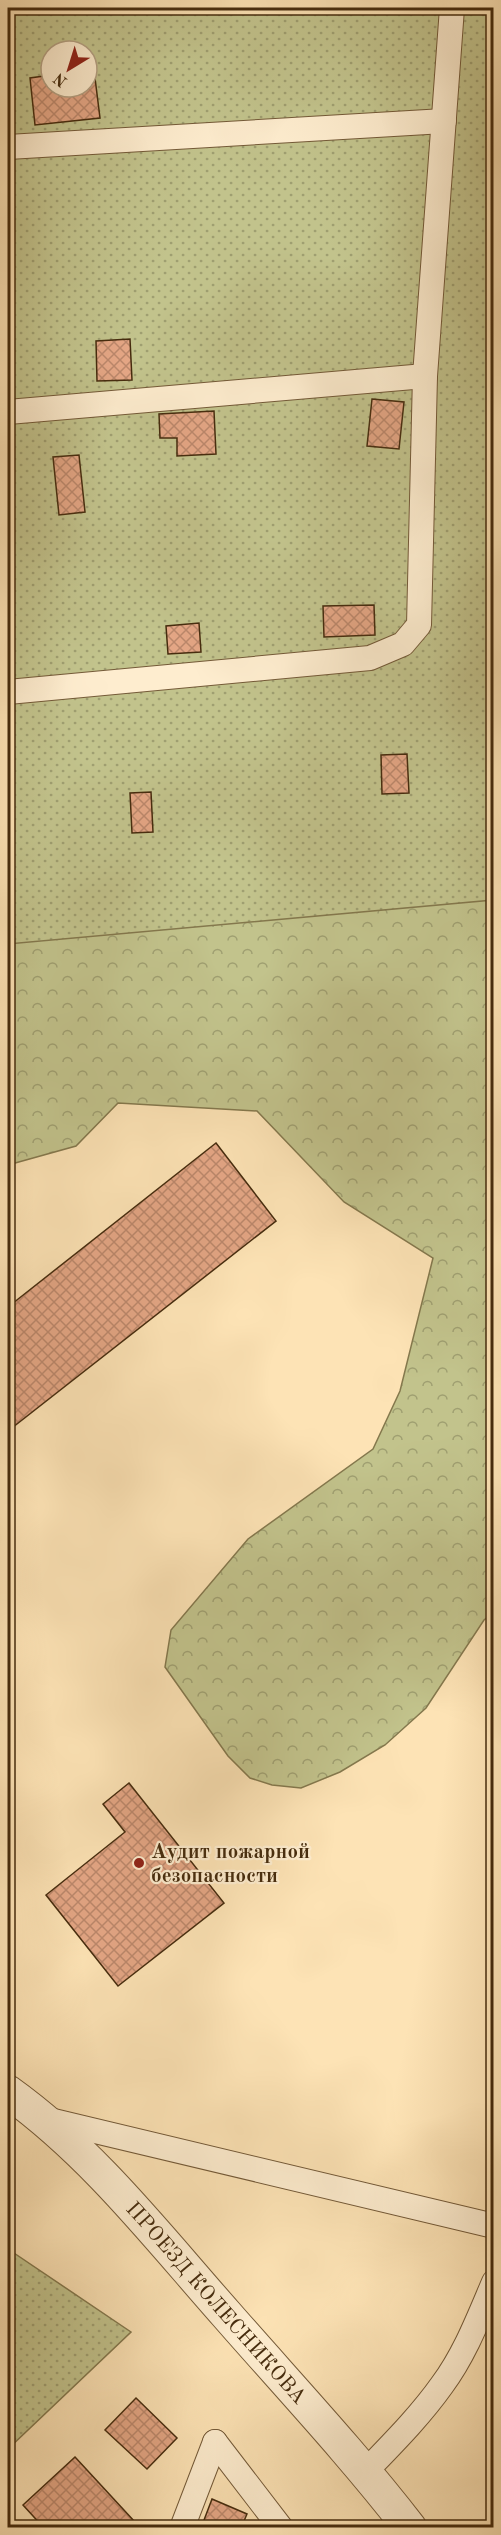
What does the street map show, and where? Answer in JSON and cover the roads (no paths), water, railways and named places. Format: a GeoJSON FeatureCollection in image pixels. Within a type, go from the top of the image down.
{"type":"FeatureCollection","features":[{"type":"Feature","properties":{"kind":"street","name":"ПРОЕЗД КОЛЕСНИКОВА"},"geometry":{"type":"LineString","coordinates":[[8,2092],[45,2119],[103,2173],[366,2471],[410,2528]]}},
{"type":"Feature","properties":{"kind":"lane"},"geometry":{"type":"LineString","coordinates":[[8,692],[370,658],[403,644],[419,625],[425,376],[452,8]]}},
{"type":"Feature","properties":{"kind":"lane"},"geometry":{"type":"LineString","coordinates":[[8,147],[444,121]]}},
{"type":"Feature","properties":{"kind":"lane"},"geometry":{"type":"LineString","coordinates":[[8,412],[425,376]]}},
{"type":"Feature","properties":{"kind":"lane"},"geometry":{"type":"LineString","coordinates":[[45,2119],[494,2226]]}},
{"type":"Feature","properties":{"kind":"lane"},"geometry":{"type":"LineString","coordinates":[[366,2471],[410,2426],[443,2384],[469,2339],[494,2282]]}},
{"type":"Feature","properties":{"kind":"lane"},"geometry":{"type":"LineString","coordinates":[[182,2528],[215,2442],[278,2526]]}},
{"type":"Feature","properties":{"kind":"place","name":"Аудит пожарной безопасности"},"geometry":{"type":"Point","coordinates":[139,1863]}}]}
